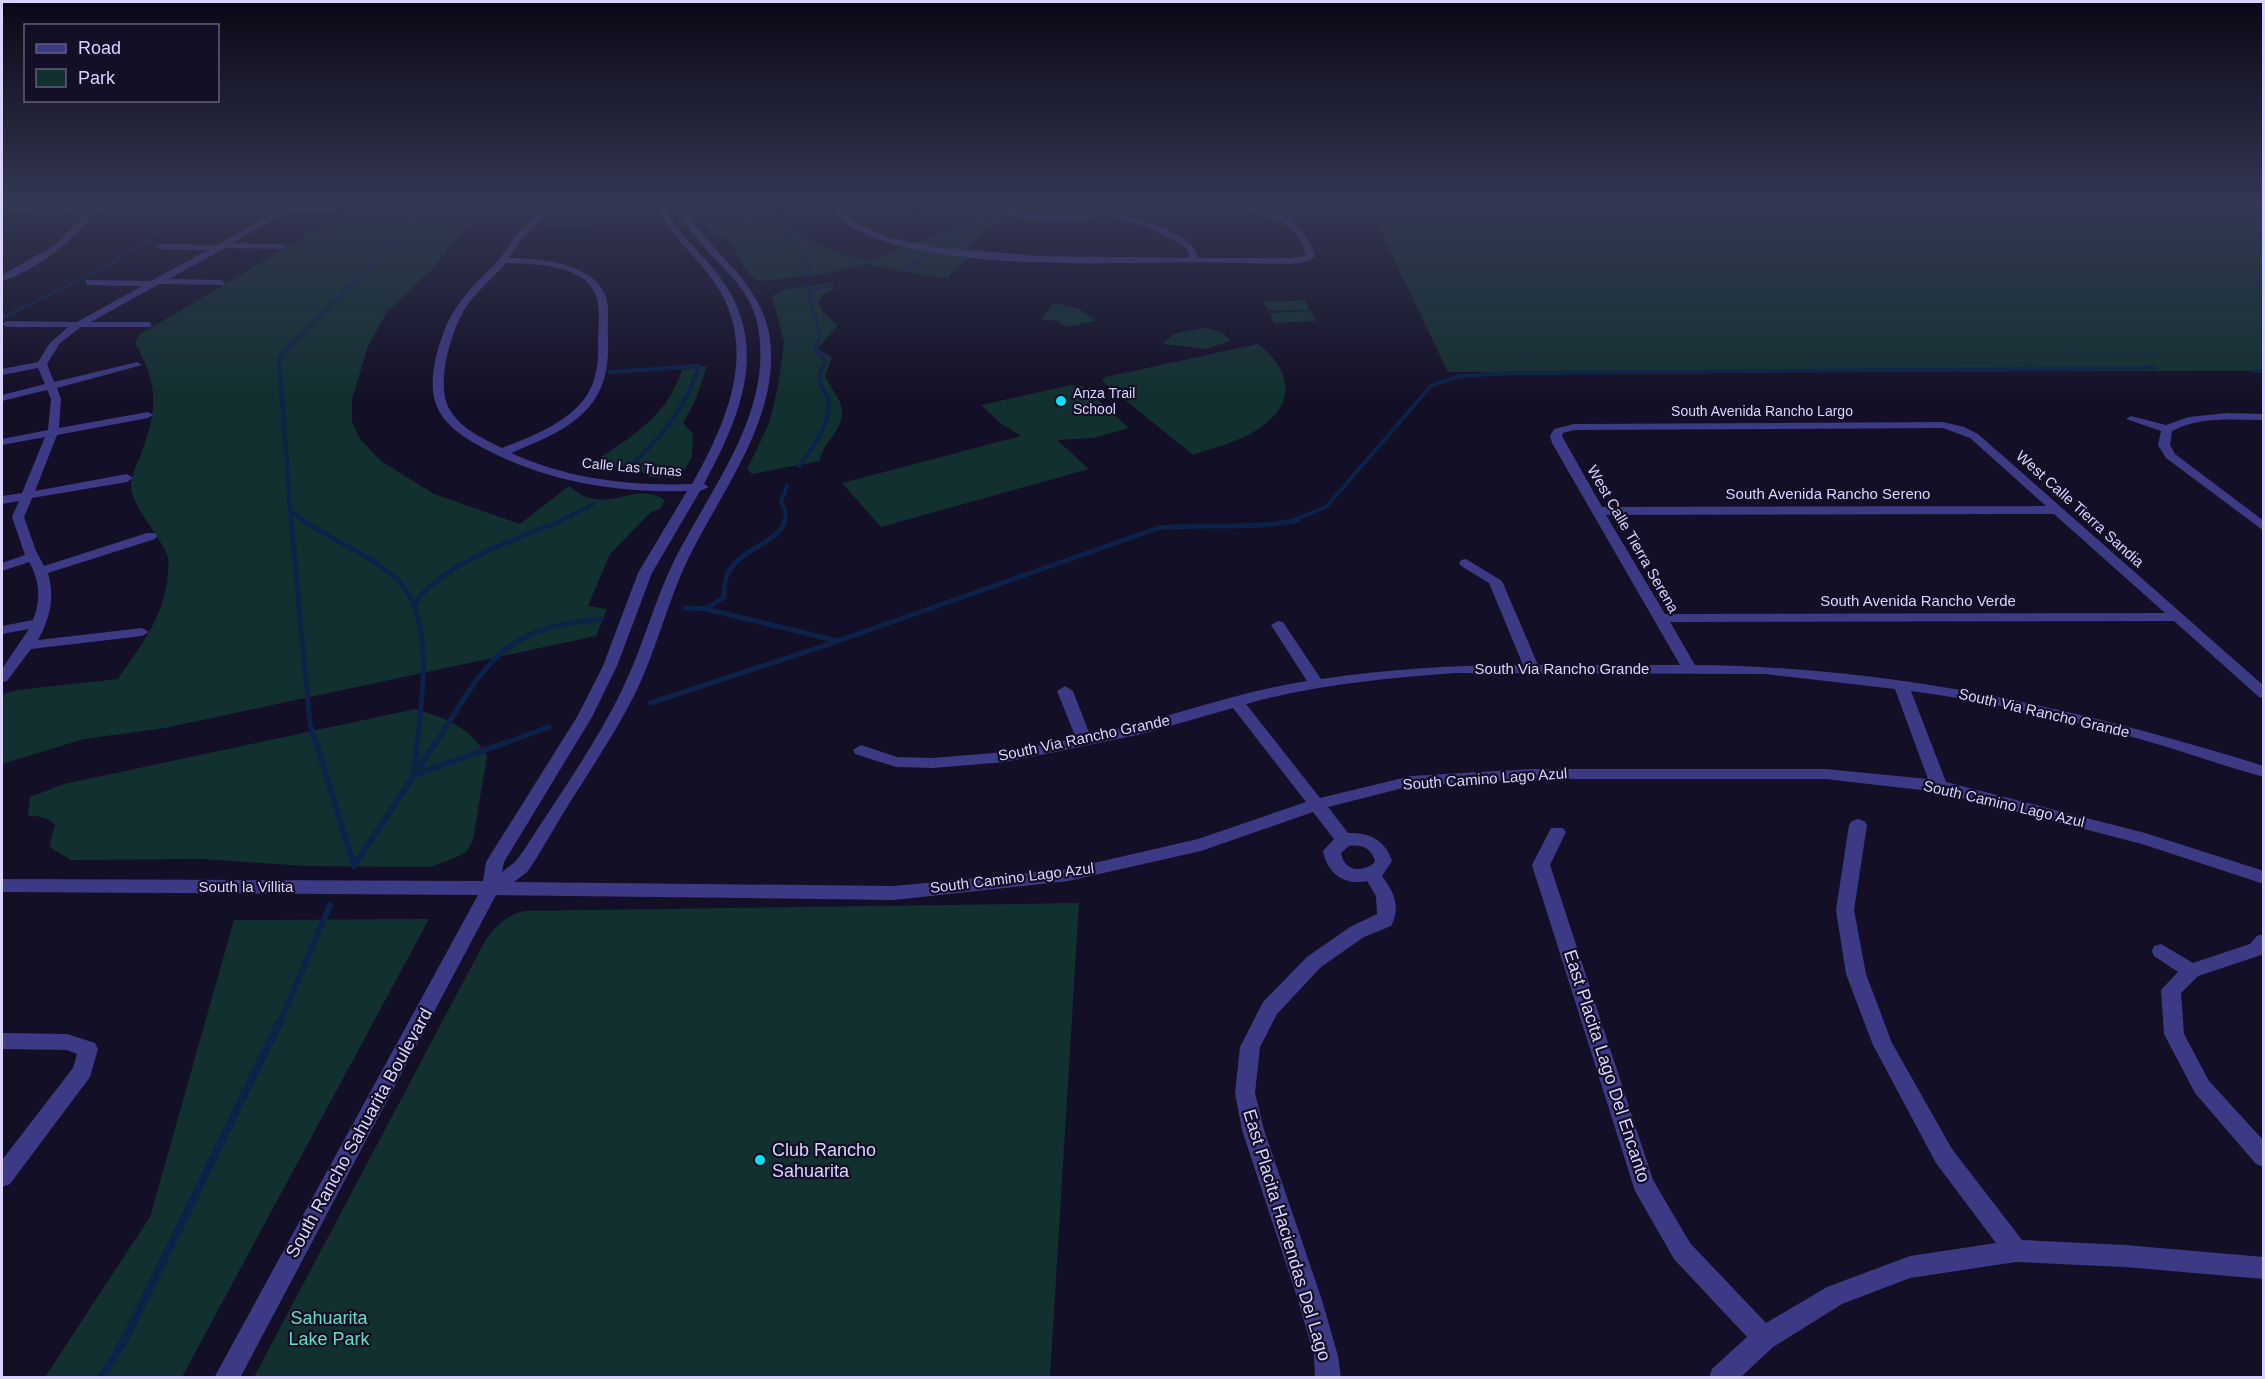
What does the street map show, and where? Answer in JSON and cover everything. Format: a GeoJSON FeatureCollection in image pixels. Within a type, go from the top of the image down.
{"type":"FeatureCollection","features":[{"type":"Feature","properties":{"kind":"street"},"geometry":{"type":"LineString","coordinates":[[2,278],[17,269]]}},
{"type":"Feature","properties":{"kind":"street"},"geometry":{"type":"LineString","coordinates":[[2,678],[28,645],[40,623],[45,606],[45,587],[41,571],[33,557],[18,517],[53,432],[56,399],[42,364],[47,350],[57,339],[78,325],[180,269]]}},
{"type":"Feature","properties":{"kind":"street","name":"Calle Las Tunas"},"geometry":{"type":"LineString","coordinates":[[494,269],[466,300],[448,333],[439,387],[440,401],[454,423],[501,453],[536,469],[569,477],[609,484],[721,486]]}},
{"type":"Feature","properties":{"kind":"street"},"geometry":{"type":"LineString","coordinates":[[501,453],[560,425],[583,407],[596,388],[604,359],[601,297],[594,284],[575,272],[566,269]]}},
{"type":"Feature","properties":{"kind":"street","name":"South Rancho Sahuarita Boulevard"},"geometry":{"type":"LineString","coordinates":[[226,1377],[491,888],[495,862],[592,703],[618,645],[635,593],[720,439],[735,405],[741,376],[742,339],[739,321],[728,293],[710,269]]}},
{"type":"Feature","properties":{"kind":"street","name":"South Rancho Sahuarita Boulevard"},"geometry":{"type":"LineString","coordinates":[[491,888],[521,866],[617,713],[636,678],[670,584],[755,415],[764,377],[765,341],[763,329],[748,290],[731,269]]}},
{"type":"Feature","properties":{"kind":"street"},"geometry":{"type":"LineString","coordinates":[[89,282],[221,283]]}},
{"type":"Feature","properties":{"kind":"street"},"geometry":{"type":"LineString","coordinates":[[8,324],[148,325]]}},
{"type":"Feature","properties":{"kind":"street"},"geometry":{"type":"LineString","coordinates":[[2,372],[42,364]]}},
{"type":"Feature","properties":{"kind":"street"},"geometry":{"type":"LineString","coordinates":[[2,398],[137,365]]}},
{"type":"Feature","properties":{"kind":"street"},"geometry":{"type":"LineString","coordinates":[[2,442],[148,415]]}},
{"type":"Feature","properties":{"kind":"street"},"geometry":{"type":"LineString","coordinates":[[2264,417],[2198,418],[2175,424],[2167,429],[2164,445],[2170,456],[2264,527]]}},
{"type":"Feature","properties":{"kind":"street"},"geometry":{"type":"LineString","coordinates":[[2131,419],[2167,429]]}},
{"type":"Feature","properties":{"kind":"street","name":"South Avenida Rancho Largo"},"geometry":{"type":"LineString","coordinates":[[1564,428],[1943,425],[1960,429]]}},
{"type":"Feature","properties":{"kind":"street","name":"West Calle Tierra Serena"},"geometry":{"type":"LineString","coordinates":[[1564,428],[1558,431],[1556,436],[1558,443],[1690,669]]}},
{"type":"Feature","properties":{"kind":"street","name":"West Calle Tierra Sandia"},"geometry":{"type":"LineString","coordinates":[[1960,429],[1974,436],[2264,694]]}},
{"type":"Feature","properties":{"kind":"street"},"geometry":{"type":"LineString","coordinates":[[2,500],[127,477]]}},
{"type":"Feature","properties":{"kind":"street","name":"South Avenida Rancho Sereno"},"geometry":{"type":"LineString","coordinates":[[1598,511],[2057,510]]}},
{"type":"Feature","properties":{"kind":"street"},"geometry":{"type":"LineString","coordinates":[[41,571],[151,536]]}},
{"type":"Feature","properties":{"kind":"street"},"geometry":{"type":"LineString","coordinates":[[2,567],[33,557]]}},
{"type":"Feature","properties":{"kind":"street"},"geometry":{"type":"LineString","coordinates":[[1466,563],[1495,581],[1532,668]]}},
{"type":"Feature","properties":{"kind":"street","name":"South Avenida Rancho Verde"},"geometry":{"type":"LineString","coordinates":[[1660,618],[2177,617]]}},
{"type":"Feature","properties":{"kind":"street"},"geometry":{"type":"LineString","coordinates":[[2,630],[40,623]]}},
{"type":"Feature","properties":{"kind":"street"},"geometry":{"type":"LineString","coordinates":[[1278,625],[1316,682]]}},
{"type":"Feature","properties":{"kind":"street"},"geometry":{"type":"LineString","coordinates":[[28,645],[142,632]]}},
{"type":"Feature","properties":{"kind":"street","name":"South Via Rancho Grande"},"geometry":{"type":"LineString","coordinates":[[861,750],[896,762],[933,763],[1006,757],[1142,729],[1236,701],[1316,682],[1401,672],[1532,668],[1765,670],[1901,684],[1960,693],[2052,712],[2171,743],[2264,772]]}},
{"type":"Feature","properties":{"kind":"street"},"geometry":{"type":"LineString","coordinates":[[1901,684],[1939,786]]}},
{"type":"Feature","properties":{"kind":"street"},"geometry":{"type":"LineString","coordinates":[[1065,691],[1085,741]]}},
{"type":"Feature","properties":{"kind":"street"},"geometry":{"type":"LineString","coordinates":[[1236,701],[1344,840]]}},
{"type":"Feature","properties":{"kind":"street","name":"South Camino Lago Azul"},"geometry":{"type":"LineString","coordinates":[[491,888],[894,893],[1068,875],[1201,846],[1315,805],[1410,781],[1530,774],[1825,774],[1939,786],[2145,838],[2264,878]]}},
{"type":"Feature","properties":{"kind":"street"},"geometry":{"type":"LineString","coordinates":[[1858,825],[1845,910],[1856,974],[1883,1045],[1944,1156],[2016,1251]]}},
{"type":"Feature","properties":{"kind":"street","name":"East Placita Lago Del Encanto"},"geometry":{"type":"LineString","coordinates":[[1557,832],[1541,865],[1643,1184],[1682,1251],[1764,1338]]}},
{"type":"Feature","properties":{"kind":"street"},"geometry":{"type":"LineString","coordinates":[[1344,840],[1363,840],[1380,849],[1384,857],[1384,864],[1380,870],[1372,875],[1352,875],[1335,865],[1331,858],[1332,850],[1344,840]]}},
{"type":"Feature","properties":{"kind":"street","name":"East Placita Haciendas Del Lago"},"geometry":{"type":"LineString","coordinates":[[1328,1377],[1326,1356],[1310,1300],[1253,1130],[1245,1093],[1250,1047],[1270,1008],[1314,962],[1356,932],[1384,921],[1389,910],[1385,891],[1372,875]]}},
{"type":"Feature","properties":{"kind":"street","name":"South la Villita"},"geometry":{"type":"LineString","coordinates":[[2,885],[491,888]]}},
{"type":"Feature","properties":{"kind":"street"},"geometry":{"type":"LineString","coordinates":[[2264,941],[2257,949],[2191,971],[2171,990],[2174,1034],[2202,1087],[2264,1157]]}},
{"type":"Feature","properties":{"kind":"street"},"geometry":{"type":"LineString","coordinates":[[2161,951],[2191,971]]}},
{"type":"Feature","properties":{"kind":"street"},"geometry":{"type":"LineString","coordinates":[[2,1041],[67,1042],[88,1049],[83,1071],[2,1177]]}},
{"type":"Feature","properties":{"kind":"street"},"geometry":{"type":"LineString","coordinates":[[1721,1377],[1764,1338],[1835,1295],[1910,1267],[2016,1251],[2125,1256],[2264,1268]]}},
{"type":"Feature","properties":{"kind":"green space"},"geometry":{"type":"Polygon","coordinates":[[[249,269],[432,269],[387,312],[368,346],[352,399],[352,422],[360,439],[381,461],[434,494],[520,524],[569,486],[582,495],[595,499],[642,494],[653,495],[665,500],[660,509],[651,512],[610,554],[588,606],[607,609],[596,636],[165,728],[84,739],[2,764],[2,694],[17,690],[118,679],[138,651],[161,607],[168,575],[168,557],[139,508],[131,488],[133,475],[150,426],[153,399],[149,373],[135,343],[139,335],[249,269]]]}},
{"type":"Feature","properties":{"kind":"green space"},"geometry":{"type":"Polygon","coordinates":[[[746,269],[844,269],[763,281],[746,269]]]}},
{"type":"Feature","properties":{"kind":"green space"},"geometry":{"type":"Polygon","coordinates":[[[894,269],[956,269],[949,276],[941,278],[894,269]]]}},
{"type":"Feature","properties":{"kind":"green space"},"geometry":{"type":"Polygon","coordinates":[[[1399,269],[2263,269],[2263,371],[1448,372],[1399,269]]]}},
{"type":"Feature","properties":{"kind":"green space"},"geometry":{"type":"Polygon","coordinates":[[[831,283],[834,289],[822,295],[818,303],[824,313],[838,325],[818,348],[832,358],[825,375],[841,405],[840,424],[820,461],[752,474],[748,467],[769,424],[778,386],[784,342],[772,296],[782,290],[831,283]]]}},
{"type":"Feature","properties":{"kind":"green space"},"geometry":{"type":"Polygon","coordinates":[[[1305,300],[1309,310],[1268,311],[1264,302],[1305,300]]]}},
{"type":"Feature","properties":{"kind":"green space"},"geometry":{"type":"Polygon","coordinates":[[[1054,303],[1079,309],[1096,321],[1066,327],[1057,321],[1041,319],[1054,303]]]}},
{"type":"Feature","properties":{"kind":"green space"},"geometry":{"type":"Polygon","coordinates":[[[1311,311],[1316,321],[1274,323],[1269,313],[1311,311]]]}},
{"type":"Feature","properties":{"kind":"green space"},"geometry":{"type":"Polygon","coordinates":[[[1202,328],[1218,331],[1230,341],[1206,349],[1163,344],[1173,334],[1202,328]]]}},
{"type":"Feature","properties":{"kind":"green space"},"geometry":{"type":"Polygon","coordinates":[[[1258,344],[1278,365],[1283,376],[1284,398],[1279,409],[1271,419],[1251,434],[1193,455],[1102,381],[1105,377],[1258,344]]]}},
{"type":"Feature","properties":{"kind":"green space"},"geometry":{"type":"Polygon","coordinates":[[[707,366],[695,401],[683,423],[693,434],[692,457],[683,472],[672,478],[649,477],[638,469],[627,466],[602,469],[587,466],[631,437],[656,415],[675,387],[682,370],[707,366]]]}},
{"type":"Feature","properties":{"kind":"green space"},"geometry":{"type":"Polygon","coordinates":[[[1071,385],[1083,386],[1129,428],[1093,438],[1057,440],[1089,469],[881,527],[842,483],[1021,436],[1000,423],[981,405],[1071,385]]]}},
{"type":"Feature","properties":{"kind":"green space"},"geometry":{"type":"Polygon","coordinates":[[[415,709],[456,725],[481,746],[487,756],[473,840],[467,851],[431,867],[305,866],[201,859],[71,860],[51,848],[50,843],[55,825],[43,818],[28,816],[30,797],[64,784],[415,709]]]}},
{"type":"Feature","properties":{"kind":"green space","name":"Club Rancho Sahuarita"},"geometry":{"type":"Polygon","coordinates":[[[1079,903],[1050,1377],[254,1377],[486,939],[507,918],[523,911],[1079,903]]]}},
{"type":"Feature","properties":{"kind":"green space"},"geometry":{"type":"Polygon","coordinates":[[[429,919],[182,1377],[45,1377],[150,1217],[234,920],[429,919]]]}},
{"type":"Feature","properties":{"kind":"waterway"},"geometry":{"type":"LineString","coordinates":[[2,318],[99,269]]}},
{"type":"Feature","properties":{"kind":"waterway"},"geometry":{"type":"LineString","coordinates":[[291,345],[367,269]]}},
{"type":"Feature","properties":{"kind":"waterway"},"geometry":{"type":"LineString","coordinates":[[807,276],[809,269]]}},
{"type":"Feature","properties":{"kind":"waterway"},"geometry":{"type":"LineString","coordinates":[[807,286],[820,336],[816,345]]}},
{"type":"Feature","properties":{"kind":"waterway"},"geometry":{"type":"LineString","coordinates":[[809,290],[832,286]]}},
{"type":"Feature","properties":{"kind":"waterway"},"geometry":{"type":"LineString","coordinates":[[799,466],[820,434],[828,413],[829,404],[819,378],[826,361],[815,348],[817,344]]}},
{"type":"Feature","properties":{"kind":"waterway"},"geometry":{"type":"LineString","coordinates":[[290,511],[279,357],[291,345]]}},
{"type":"Feature","properties":{"kind":"waterway"},"geometry":{"type":"LineString","coordinates":[[610,372],[699,366],[680,409],[630,467]]}},
{"type":"Feature","properties":{"kind":"waterway"},"geometry":{"type":"LineString","coordinates":[[1291,521],[1326,507],[1431,386],[1460,376],[1513,373],[2155,368]]}},
{"type":"Feature","properties":{"kind":"waterway"},"geometry":{"type":"LineString","coordinates":[[2255,371],[2264,371]]}},
{"type":"Feature","properties":{"kind":"waterway"},"geometry":{"type":"LineString","coordinates":[[785,521],[786,513],[781,502],[787,486]]}},
{"type":"Feature","properties":{"kind":"waterway"},"geometry":{"type":"LineString","coordinates":[[560,521],[593,504]]}},
{"type":"Feature","properties":{"kind":"waterway"},"geometry":{"type":"LineString","coordinates":[[290,511],[305,521]]}},
{"type":"Feature","properties":{"kind":"waterway"},"geometry":{"type":"LineString","coordinates":[[290,511],[291,521]]}},
{"type":"Feature","properties":{"kind":"waterway"},"geometry":{"type":"LineString","coordinates":[[291,520],[310,724],[316,744]]}},
{"type":"Feature","properties":{"kind":"waterway"},"geometry":{"type":"LineString","coordinates":[[303,520],[383,568],[407,591],[416,610],[423,654],[417,744]]}},
{"type":"Feature","properties":{"kind":"waterway"},"geometry":{"type":"LineString","coordinates":[[415,604],[426,590],[460,565],[504,543],[563,520]]}},
{"type":"Feature","properties":{"kind":"waterway"},"geometry":{"type":"LineString","coordinates":[[706,609],[724,597],[725,580],[738,560],[775,535],[782,528],[785,520]]}},
{"type":"Feature","properties":{"kind":"waterway"},"geometry":{"type":"LineString","coordinates":[[706,609],[838,641],[1158,528],[1246,526],[1298,520]]}},
{"type":"Feature","properties":{"kind":"waterway"},"geometry":{"type":"LineString","coordinates":[[685,608],[706,609]]}},
{"type":"Feature","properties":{"kind":"waterway"},"geometry":{"type":"LineString","coordinates":[[435,744],[483,672],[517,641],[539,631],[602,619]]}},
{"type":"Feature","properties":{"kind":"waterway"},"geometry":{"type":"LineString","coordinates":[[650,703],[836,642]]}},
{"type":"Feature","properties":{"kind":"waterway"},"geometry":{"type":"LineString","coordinates":[[503,744],[549,727]]}},
{"type":"Feature","properties":{"kind":"waterway"},"geometry":{"type":"LineString","coordinates":[[316,742],[354,866],[414,775]]}},
{"type":"Feature","properties":{"kind":"waterway"},"geometry":{"type":"LineString","coordinates":[[414,775],[417,742]]}},
{"type":"Feature","properties":{"kind":"waterway"},"geometry":{"type":"LineString","coordinates":[[414,775],[436,742]]}},
{"type":"Feature","properties":{"kind":"waterway"},"geometry":{"type":"LineString","coordinates":[[414,775],[507,742]]}},
{"type":"Feature","properties":{"kind":"waterway"},"geometry":{"type":"LineString","coordinates":[[279,1025],[330,905]]}},
{"type":"Feature","properties":{"kind":"waterway"},"geometry":{"type":"LineString","coordinates":[[101,1378],[125,1339],[279,1023]]}},
{"type":"Feature","properties":{"kind":"place","name":"Anza Trail School"},"geometry":{"type":"Point","coordinates":[1061,401]}},
{"type":"Feature","properties":{"kind":"place","name":"Club Rancho Sahuarita"},"geometry":{"type":"Point","coordinates":[760,1160]}},
{"type":"Feature","properties":{"kind":"park label","name":"Sahuarita Lake Park"},"geometry":{"type":"Point","coordinates":[329,1328]}}]}
